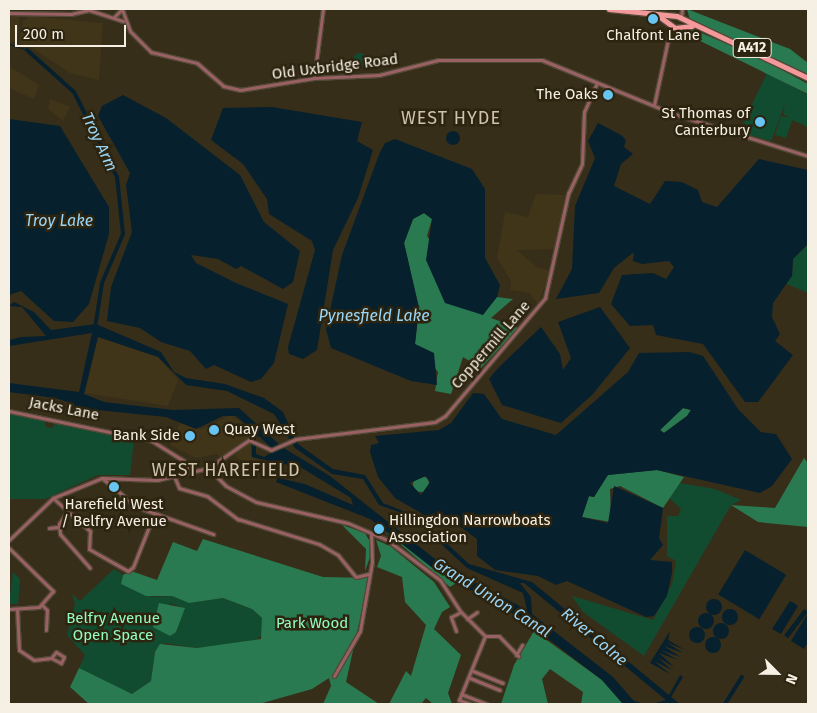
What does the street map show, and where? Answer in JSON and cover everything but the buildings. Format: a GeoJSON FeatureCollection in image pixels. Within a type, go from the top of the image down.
{"type":"FeatureCollection","features":[{"type":"Feature","properties":{"kind":"main road"},"geometry":{"type":"LineString","coordinates":[[609,9],[660,17],[677,17]]}},
{"type":"Feature","properties":{"kind":"main road"},"geometry":{"type":"LineString","coordinates":[[660,17],[670,25],[678,27],[677,17]]}},
{"type":"Feature","properties":{"kind":"main road"},"geometry":{"type":"LineString","coordinates":[[670,25],[677,17]]}},
{"type":"Feature","properties":{"kind":"main road","name":"A412"},"geometry":{"type":"LineString","coordinates":[[677,17],[692,26],[746,46],[808,78]]}},
{"type":"Feature","properties":{"kind":"main road","name":"A412"},"geometry":{"type":"LineString","coordinates":[[678,27],[692,26]]}},
{"type":"Feature","properties":{"kind":"street"},"geometry":{"type":"LineString","coordinates":[[114,17],[122,9]]}},
{"type":"Feature","properties":{"kind":"street"},"geometry":{"type":"LineString","coordinates":[[122,9],[124,22]]}},
{"type":"Feature","properties":{"kind":"street"},"geometry":{"type":"LineString","coordinates":[[314,78],[323,9]]}},
{"type":"Feature","properties":{"kind":"street"},"geometry":{"type":"LineString","coordinates":[[677,17],[681,9]]}},
{"type":"Feature","properties":{"kind":"street"},"geometry":{"type":"LineString","coordinates":[[9,13],[71,14],[90,10],[124,22]]}},
{"type":"Feature","properties":{"kind":"street","name":"Old Uxbridge Road"},"geometry":{"type":"LineString","coordinates":[[124,22],[151,52],[197,63],[223,86],[240,90],[314,78],[379,75],[438,60],[547,61],[654,105],[808,156]]}},
{"type":"Feature","properties":{"kind":"street"},"geometry":{"type":"LineString","coordinates":[[654,105],[670,25]]}},
{"type":"Feature","properties":{"kind":"street"},"geometry":{"type":"LineString","coordinates":[[668,37],[678,27]]}},
{"type":"Feature","properties":{"kind":"street","name":"Coppermill Lane"},"geometry":{"type":"LineString","coordinates":[[208,468],[244,443],[253,440],[271,450],[295,439],[435,422],[538,311],[557,254],[568,194],[582,164],[584,112],[597,83]]}},
{"type":"Feature","properties":{"kind":"street","name":"Jacks Lane"},"geometry":{"type":"LineString","coordinates":[[9,411],[134,435],[181,458],[189,472]]}},
{"type":"Feature","properties":{"kind":"street"},"geometry":{"type":"LineString","coordinates":[[9,540],[53,498],[102,478],[174,476],[208,468],[226,486],[256,502],[371,532],[440,580],[461,612],[485,636],[499,636],[517,656],[522,645]]}},
{"type":"Feature","properties":{"kind":"street"},"geometry":{"type":"LineString","coordinates":[[174,476],[180,488],[207,496],[231,516],[319,544],[338,554],[356,577],[369,574]]}},
{"type":"Feature","properties":{"kind":"street"},"geometry":{"type":"LineString","coordinates":[[102,478],[109,488],[154,514],[213,534]]}},
{"type":"Feature","properties":{"kind":"street"},"geometry":{"type":"LineString","coordinates":[[53,498],[90,531],[89,549],[128,571],[133,567],[154,514]]}},
{"type":"Feature","properties":{"kind":"street"},"geometry":{"type":"LineString","coordinates":[[58,527],[67,512]]}},
{"type":"Feature","properties":{"kind":"street"},"geometry":{"type":"LineString","coordinates":[[49,528],[58,527]]}},
{"type":"Feature","properties":{"kind":"street"},"geometry":{"type":"LineString","coordinates":[[58,527],[90,568]]}},
{"type":"Feature","properties":{"kind":"street"},"geometry":{"type":"LineString","coordinates":[[334,676],[360,630],[369,574],[371,532]]}},
{"type":"Feature","properties":{"kind":"street"},"geometry":{"type":"LineString","coordinates":[[9,548],[53,591],[42,605],[9,609]]}},
{"type":"Feature","properties":{"kind":"street"},"geometry":{"type":"LineString","coordinates":[[42,605],[47,610],[46,630]]}},
{"type":"Feature","properties":{"kind":"street"},"geometry":{"type":"LineString","coordinates":[[17,609],[19,650],[34,660],[51,658]]}},
{"type":"Feature","properties":{"kind":"street"},"geometry":{"type":"LineString","coordinates":[[456,630],[451,617],[461,612]]}},
{"type":"Feature","properties":{"kind":"street"},"geometry":{"type":"LineString","coordinates":[[467,619],[477,612]]}},
{"type":"Feature","properties":{"kind":"street"},"geometry":{"type":"LineString","coordinates":[[460,696],[473,671],[485,636]]}},
{"type":"Feature","properties":{"kind":"street"},"geometry":{"type":"LineString","coordinates":[[473,671],[503,683]]}},
{"type":"Feature","properties":{"kind":"street"},"geometry":{"type":"LineString","coordinates":[[470,678],[500,690]]}},
{"type":"Feature","properties":{"kind":"street"},"geometry":{"type":"LineString","coordinates":[[460,696],[470,704]]}},
{"type":"Feature","properties":{"kind":"street"},"geometry":{"type":"LineString","coordinates":[[460,696],[486,704]]}},
{"type":"Feature","properties":{"kind":"shaded area"},"geometry":{"type":"Polygon","coordinates":[[[11,15],[19,15],[19,29],[16,41],[9,42],[11,15]]]}},
{"type":"Feature","properties":{"kind":"shaded area"},"geometry":{"type":"Polygon","coordinates":[[[30,16],[103,23],[99,80],[70,73],[29,46],[19,44],[23,21],[30,16]]]}},
{"type":"Feature","properties":{"kind":"shaded area"},"geometry":{"type":"Polygon","coordinates":[[[9,66],[39,85],[34,99],[9,88],[9,66]]]}},
{"type":"Feature","properties":{"kind":"shaded area"},"geometry":{"type":"Polygon","coordinates":[[[50,99],[70,107],[63,121],[48,109],[50,99]]]}},
{"type":"Feature","properties":{"kind":"shaded area"},"geometry":{"type":"Polygon","coordinates":[[[536,194],[565,195],[556,249],[517,250],[537,267],[551,271],[538,304],[529,293],[510,290],[511,281],[497,258],[505,212],[528,217],[536,194]]]}},
{"type":"Feature","properties":{"kind":"shaded area"},"geometry":{"type":"Polygon","coordinates":[[[98,337],[158,357],[178,380],[168,406],[85,393],[98,337]]]}},
{"type":"Feature","properties":{"kind":"shaded area"},"geometry":{"type":"Polygon","coordinates":[[[231,415],[251,429],[251,435],[223,460],[217,454],[196,458],[170,445],[180,423],[202,429],[231,415]]]}},
{"type":"Feature","properties":{"kind":"shaded area"},"geometry":{"type":"Polygon","coordinates":[[[246,442],[251,442],[251,457],[269,464],[264,477],[235,456],[246,442]]]}},
{"type":"Feature","properties":{"kind":"green space"},"geometry":{"type":"Polygon","coordinates":[[[687,9],[790,49],[808,63],[808,74],[690,20],[687,9]]]}},
{"type":"Feature","properties":{"kind":"green space"},"geometry":{"type":"Polygon","coordinates":[[[680,30],[694,30],[756,56],[808,84],[808,94],[686,34],[674,39],[680,30]]]}},
{"type":"Feature","properties":{"kind":"green space"},"geometry":{"type":"Polygon","coordinates":[[[357,53],[363,53],[367,60],[363,67],[357,67],[353,63],[353,57],[357,53]]]}},
{"type":"Feature","properties":{"kind":"green space"},"geometry":{"type":"Polygon","coordinates":[[[767,73],[808,95],[808,127],[792,120],[786,138],[775,135],[781,116],[790,118],[783,114],[785,104],[771,141],[739,132],[767,73]]]}},
{"type":"Feature","properties":{"kind":"green space"},"geometry":{"type":"Polygon","coordinates":[[[424,213],[432,219],[427,236],[482,315],[497,297],[513,299],[491,318],[518,328],[481,368],[463,357],[451,394],[435,391],[438,372],[415,344],[419,308],[404,243],[413,219],[424,213]]]}},
{"type":"Feature","properties":{"kind":"green space"},"geometry":{"type":"Polygon","coordinates":[[[808,225],[808,293],[785,283],[792,276],[793,259],[807,245],[808,225]]]}},
{"type":"Feature","properties":{"kind":"green space"},"geometry":{"type":"Polygon","coordinates":[[[683,408],[691,410],[687,416],[664,433],[660,430],[683,408]]]}},
{"type":"Feature","properties":{"kind":"green space"},"geometry":{"type":"Polygon","coordinates":[[[9,413],[43,417],[46,427],[52,428],[58,420],[134,439],[130,475],[98,475],[45,499],[9,499],[9,413]]]}},
{"type":"Feature","properties":{"kind":"green space"},"geometry":{"type":"Polygon","coordinates":[[[804,458],[808,463],[808,527],[758,522],[731,505],[775,508],[804,458]]]}},
{"type":"Feature","properties":{"kind":"green space"},"geometry":{"type":"Polygon","coordinates":[[[657,470],[684,477],[663,508],[620,486],[610,489],[611,522],[582,517],[589,496],[594,497],[607,475],[657,470]]]}},
{"type":"Feature","properties":{"kind":"green space"},"geometry":{"type":"Polygon","coordinates":[[[421,476],[427,478],[429,484],[427,490],[421,492],[415,490],[413,484],[415,478],[421,476]]]}},
{"type":"Feature","properties":{"kind":"green space"},"geometry":{"type":"Polygon","coordinates":[[[679,483],[715,489],[741,500],[731,505],[644,656],[583,612],[572,596],[653,620],[672,584],[676,561],[667,556],[667,516],[678,516],[681,509],[669,498],[679,483]]]}},
{"type":"Feature","properties":{"kind":"green space"},"geometry":{"type":"Polygon","coordinates":[[[342,525],[365,533],[369,540],[370,557],[365,571],[366,549],[342,525]]]}},
{"type":"Feature","properties":{"kind":"green space"},"geometry":{"type":"Polygon","coordinates":[[[385,531],[400,536],[456,583],[450,587],[385,531]]]}},
{"type":"Feature","properties":{"kind":"green space","name":"Park Wood"},"geometry":{"type":"Polygon","coordinates":[[[203,539],[323,577],[369,578],[346,682],[379,704],[323,704],[331,686],[329,678],[312,689],[259,704],[89,704],[70,687],[79,668],[132,694],[151,681],[155,652],[160,644],[197,648],[261,639],[262,618],[252,609],[223,598],[189,603],[172,596],[146,596],[121,584],[123,575],[131,571],[157,580],[173,542],[197,551],[203,539]]]}},
{"type":"Feature","properties":{"kind":"green space"},"geometry":{"type":"Polygon","coordinates":[[[376,540],[390,546],[434,582],[450,607],[442,612],[434,629],[461,655],[448,693],[452,704],[433,704],[426,698],[421,704],[389,704],[406,671],[411,676],[426,625],[405,602],[402,577],[377,567],[381,556],[376,540]]]}},
{"type":"Feature","properties":{"kind":"green space","name":"Belfry Avenue Open Space"},"geometry":{"type":"Polygon","coordinates":[[[114,569],[123,575],[121,584],[153,597],[172,596],[189,603],[223,598],[252,609],[262,618],[263,634],[251,644],[197,648],[164,643],[155,652],[151,681],[132,694],[85,674],[79,668],[85,655],[67,635],[75,604],[72,594],[80,601],[114,569]],[[169,603],[176,632],[184,608],[169,603]]]}},
{"type":"Feature","properties":{"kind":"green space"},"geometry":{"type":"Polygon","coordinates":[[[13,572],[20,579],[18,604],[9,604],[13,572]]]}},
{"type":"Feature","properties":{"kind":"green space"},"geometry":{"type":"Polygon","coordinates":[[[159,603],[185,608],[176,632],[170,636],[153,627],[159,603]]]}},
{"type":"Feature","properties":{"kind":"green space"},"geometry":{"type":"Polygon","coordinates":[[[534,631],[602,680],[623,704],[581,704],[583,692],[550,669],[542,679],[548,704],[501,704],[514,665],[534,631]]]}},
{"type":"Feature","properties":{"kind":"water"},"geometry":{"type":"Polygon","coordinates":[[[123,95],[166,118],[240,175],[264,222],[300,251],[293,282],[283,289],[241,266],[236,269],[218,259],[191,255],[196,263],[236,283],[288,304],[274,363],[261,379],[251,382],[214,365],[206,369],[190,351],[161,342],[140,328],[107,321],[111,287],[132,232],[126,185],[130,173],[98,116],[102,106],[123,95]]]}},
{"type":"Feature","properties":{"kind":"water"},"geometry":{"type":"Polygon","coordinates":[[[272,107],[362,122],[357,141],[373,150],[358,198],[333,250],[317,350],[303,359],[289,354],[288,347],[315,250],[312,241],[269,214],[267,199],[243,164],[211,140],[223,108],[272,107]]]}},
{"type":"Feature","properties":{"kind":"water","name":"Troy Lake"},"geometry":{"type":"Polygon","coordinates":[[[9,119],[60,126],[109,207],[109,234],[89,304],[73,322],[54,321],[21,291],[9,295],[9,119]]]}},
{"type":"Feature","properties":{"kind":"water"},"geometry":{"type":"Polygon","coordinates":[[[598,123],[621,135],[626,140],[624,147],[633,154],[621,164],[614,186],[650,204],[665,181],[682,182],[698,190],[702,202],[717,207],[759,159],[808,170],[807,245],[793,259],[792,276],[773,303],[772,317],[780,334],[775,341],[793,355],[758,402],[745,402],[703,344],[656,335],[653,325],[630,326],[611,304],[622,275],[653,273],[666,279],[674,267],[669,261],[642,264],[633,261],[634,252],[614,268],[599,293],[556,299],[572,269],[575,206],[595,158],[588,141],[598,123]]]}},
{"type":"Feature","properties":{"kind":"water"},"geometry":{"type":"Polygon","coordinates":[[[450,131],[456,131],[460,138],[456,145],[450,145],[446,141],[446,135],[450,131]]]}},
{"type":"Feature","properties":{"kind":"water","name":"Pynesfield Lake"},"geometry":{"type":"Polygon","coordinates":[[[395,139],[472,169],[485,189],[485,258],[500,285],[497,297],[483,315],[445,303],[426,260],[432,219],[424,213],[413,219],[404,243],[419,308],[415,344],[434,353],[437,385],[411,381],[331,348],[326,329],[342,255],[380,152],[385,143],[395,139]]]}},
{"type":"Feature","properties":{"kind":"water"},"geometry":{"type":"Polygon","coordinates":[[[14,302],[34,312],[51,330],[96,324],[161,352],[174,372],[186,378],[225,384],[264,398],[283,412],[298,444],[333,469],[365,475],[383,503],[418,517],[469,564],[532,582],[669,695],[680,675],[683,677],[671,697],[680,704],[652,704],[666,700],[524,583],[520,583],[531,597],[532,614],[613,677],[634,701],[646,704],[623,704],[602,680],[522,619],[435,570],[370,519],[276,482],[278,478],[305,484],[353,505],[351,498],[302,468],[252,457],[251,429],[236,416],[223,416],[196,429],[166,417],[87,409],[82,412],[75,410],[74,404],[55,398],[9,392],[9,383],[79,392],[92,333],[9,346],[9,340],[21,337],[46,336],[22,307],[9,306],[14,302]],[[98,337],[84,394],[104,402],[173,410],[239,408],[282,447],[330,476],[445,567],[527,610],[523,593],[467,568],[411,516],[379,505],[363,479],[332,474],[295,448],[274,414],[227,391],[186,385],[158,357],[98,337]],[[256,436],[256,454],[264,457],[274,451],[260,437],[256,436]]]}},
{"type":"Feature","properties":{"kind":"water"},"geometry":{"type":"Polygon","coordinates":[[[600,307],[630,348],[593,394],[561,423],[502,405],[489,379],[498,368],[541,327],[560,354],[563,370],[571,358],[558,322],[600,307]]]}},
{"type":"Feature","properties":{"kind":"water"},"geometry":{"type":"Polygon","coordinates":[[[689,352],[703,356],[738,409],[761,432],[776,434],[792,459],[772,486],[760,493],[657,470],[608,475],[594,497],[589,496],[582,517],[608,523],[614,486],[663,508],[659,538],[663,545],[650,560],[672,562],[672,573],[667,596],[654,616],[646,617],[567,581],[556,585],[538,576],[495,570],[477,556],[477,539],[440,512],[431,519],[395,498],[378,477],[370,452],[371,445],[379,443],[375,436],[439,430],[451,423],[473,393],[484,394],[502,419],[556,435],[628,372],[639,353],[689,352]],[[683,408],[660,430],[664,433],[687,416],[691,410],[683,408]],[[426,476],[410,483],[421,495],[430,482],[426,476]]]}},
{"type":"Feature","properties":{"kind":"water"},"geometry":{"type":"Polygon","coordinates":[[[745,550],[786,575],[759,619],[718,595],[745,550]]]}},
{"type":"Feature","properties":{"kind":"water"},"geometry":{"type":"Polygon","coordinates":[[[714,599],[722,607],[714,615],[706,607],[714,599]]]}},
{"type":"Feature","properties":{"kind":"water"},"geometry":{"type":"Polygon","coordinates":[[[790,601],[798,606],[781,634],[772,629],[790,601]]]}},
{"type":"Feature","properties":{"kind":"water"},"geometry":{"type":"Polygon","coordinates":[[[730,609],[738,617],[730,625],[722,617],[730,609]]]}},
{"type":"Feature","properties":{"kind":"water"},"geometry":{"type":"Polygon","coordinates":[[[804,609],[808,612],[788,638],[784,635],[804,609]]]}},
{"type":"Feature","properties":{"kind":"water"},"geometry":{"type":"Polygon","coordinates":[[[706,613],[714,621],[706,629],[698,621],[706,613]]]}},
{"type":"Feature","properties":{"kind":"water"},"geometry":{"type":"Polygon","coordinates":[[[808,613],[808,642],[804,649],[791,641],[808,613]]]}},
{"type":"Feature","properties":{"kind":"water"},"geometry":{"type":"Polygon","coordinates":[[[721,623],[729,631],[721,639],[713,631],[721,623]]]}},
{"type":"Feature","properties":{"kind":"water"},"geometry":{"type":"Polygon","coordinates":[[[697,627],[705,635],[697,643],[689,635],[697,627]]]}},
{"type":"Feature","properties":{"kind":"water"},"geometry":{"type":"Polygon","coordinates":[[[670,631],[668,640],[685,650],[666,642],[683,653],[664,646],[680,657],[661,650],[678,660],[659,653],[674,667],[657,657],[672,670],[654,661],[670,674],[650,663],[670,631]]]}},
{"type":"Feature","properties":{"kind":"water"},"geometry":{"type":"Polygon","coordinates":[[[713,637],[721,645],[713,653],[705,645],[713,637]]]}},
{"type":"Feature","properties":{"kind":"waterway"},"geometry":{"type":"LineString","coordinates":[[9,44],[27,50]]}},
{"type":"Feature","properties":{"kind":"waterway","name":"Troy Arm"},"geometry":{"type":"LineString","coordinates":[[27,50],[74,92],[117,177],[123,234],[102,283],[95,328]]}},
{"type":"Feature","properties":{"kind":"waterway"},"geometry":{"type":"LineString","coordinates":[[725,704],[742,677]]}},
{"type":"Feature","properties":{"kind":"place","name":"Chalfont Lane"},"geometry":{"type":"Point","coordinates":[653,19]}},
{"type":"Feature","properties":{"kind":"place","name":"The Oaks"},"geometry":{"type":"Point","coordinates":[608,95]}},
{"type":"Feature","properties":{"kind":"place","name":"St Thomas of Canterbury"},"geometry":{"type":"Point","coordinates":[760,122]}},
{"type":"Feature","properties":{"kind":"place","name":"Quay West"},"geometry":{"type":"Point","coordinates":[214,430]}},
{"type":"Feature","properties":{"kind":"place","name":"Bank Side"},"geometry":{"type":"Point","coordinates":[190,436]}},
{"type":"Feature","properties":{"kind":"place","name":"Harefield West / Belfry Avenue"},"geometry":{"type":"Point","coordinates":[114,487]}},
{"type":"Feature","properties":{"kind":"place","name":"Hillingdon Narrowboats Association"},"geometry":{"type":"Point","coordinates":[379,529]}},
{"type":"Feature","properties":{"kind":"district","name":"WEST HYDE"},"geometry":{"type":"Point","coordinates":[451,118]}},
{"type":"Feature","properties":{"kind":"district","name":"WEST HAREFIELD"},"geometry":{"type":"Point","coordinates":[226,470]}},
{"type":"Feature","properties":{"kind":"water label","name":"Grand Union Canal"},"geometry":{"type":"Point","coordinates":[492,598]}},
{"type":"Feature","properties":{"kind":"water label","name":"River Colne"},"geometry":{"type":"Point","coordinates":[594,637]}}]}
